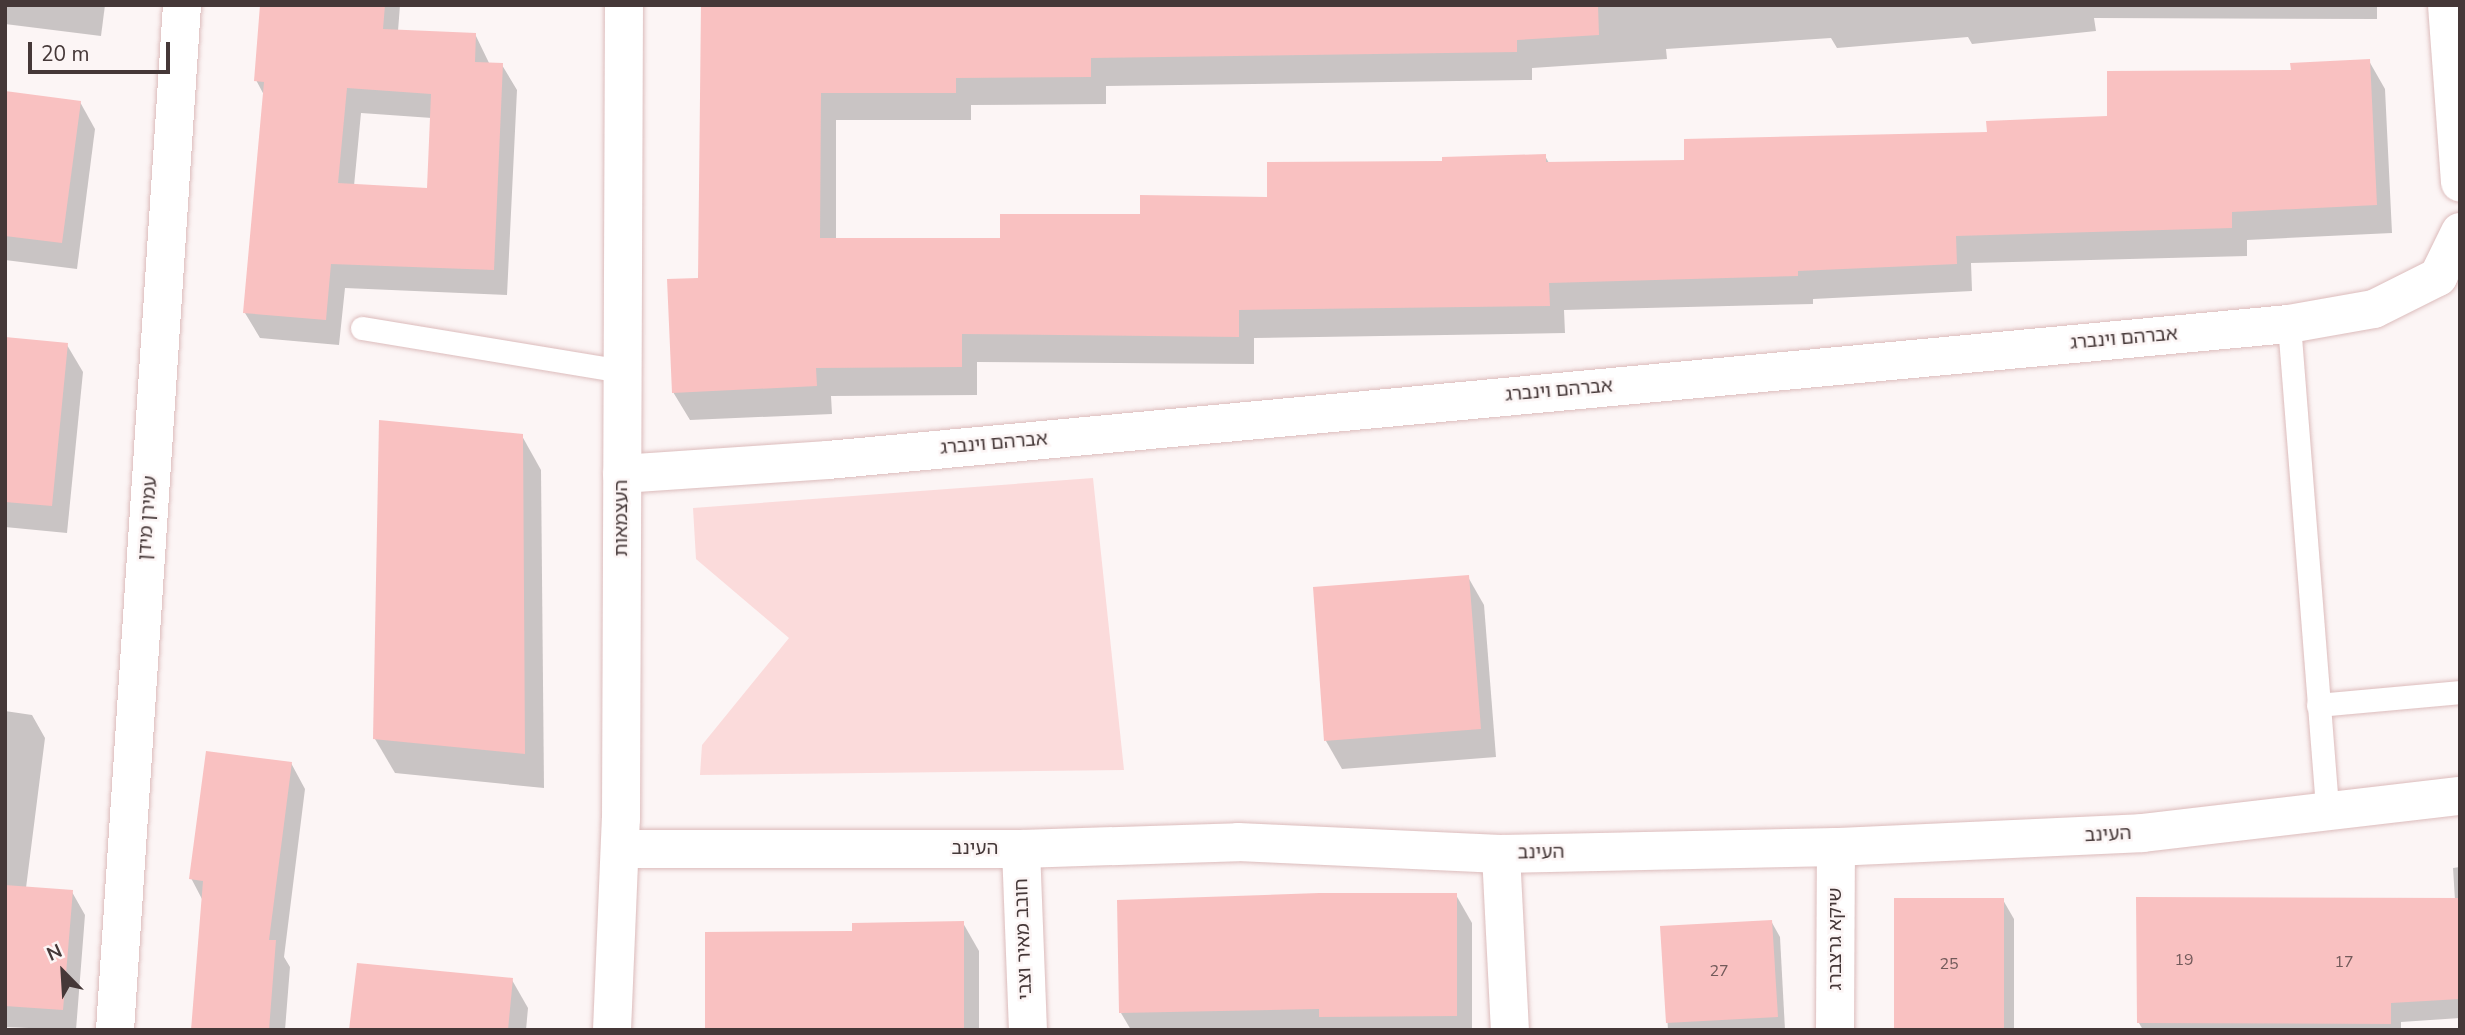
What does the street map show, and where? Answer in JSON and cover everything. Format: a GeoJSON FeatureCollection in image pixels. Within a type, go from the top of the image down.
{"type":"FeatureCollection","features":[{"type":"Feature","properties":{"kind":"street","name":"עמירן מידן"},"geometry":{"type":"LineString","coordinates":[[115,1030],[182,5]]}},
{"type":"Feature","properties":{"kind":"street","name":"העצמאות"},"geometry":{"type":"LineString","coordinates":[[612,1030],[620,849],[624,5]]}},
{"type":"Feature","properties":{"kind":"street"},"geometry":{"type":"LineString","coordinates":[[2447,5],[2460,183]]}},
{"type":"Feature","properties":{"kind":"street","name":"אברהם וינברג"},"geometry":{"type":"LineString","coordinates":[[622,474],[828,460],[2288,324],[2374,309],[2438,276],[2460,232]]}},
{"type":"Feature","properties":{"kind":"street","name":"העינב"},"geometry":{"type":"LineString","coordinates":[[620,849],[1021,849],[1238,842],[1501,854],[1836,847],[2143,834],[2460,796]]}},
{"type":"Feature","properties":{"kind":"street","name":"שיקא גרצברג"},"geometry":{"type":"LineString","coordinates":[[1835,1030],[1836,847]]}},
{"type":"Feature","properties":{"kind":"street","name":"חובב מאיר וצבי"},"geometry":{"type":"LineString","coordinates":[[1021,849],[1028,1030]]}},
{"type":"Feature","properties":{"kind":"street"},"geometry":{"type":"LineString","coordinates":[[1501,854],[1510,1030]]}},
{"type":"Feature","properties":{"kind":"lane"},"geometry":{"type":"LineString","coordinates":[[2288,324],[2327,812]]}},
{"type":"Feature","properties":{"kind":"lane"},"geometry":{"type":"LineString","coordinates":[[362,328],[622,371]]}},
{"type":"Feature","properties":{"kind":"lane"},"geometry":{"type":"LineString","coordinates":[[2318,705],[2460,692]]}},
{"type":"Feature","properties":{"kind":"shaded area"},"geometry":{"type":"Polygon","coordinates":[[[1093,478],[1124,770],[700,775],[702,745],[789,638],[696,559],[693,508],[1093,478]]]}},
{"type":"Feature","properties":{"kind":"building"},"geometry":{"type":"Polygon","coordinates":[[[260,5],[385,5],[383,29],[476,33],[475,62],[503,63],[494,270],[331,264],[326,320],[243,313],[264,82],[254,81],[260,5]],[[347,88],[338,183],[427,188],[431,94],[347,88]]]}},
{"type":"Feature","properties":{"kind":"building"},"geometry":{"type":"Polygon","coordinates":[[[701,5],[1598,5],[1599,35],[1517,40],[1517,52],[1091,58],[1091,77],[956,78],[956,93],[821,93],[820,238],[1000,238],[1000,214],[1140,214],[1140,195],[1267,197],[1267,162],[1442,161],[1442,157],[1546,154],[1546,162],[1684,160],[1684,139],[1987,132],[1986,121],[2107,116],[2107,71],[2291,70],[2290,63],[2370,59],[2377,205],[2232,212],[2232,228],[1956,236],[1957,264],[1798,271],[1798,276],[1549,283],[1550,306],[1239,310],[1239,337],[962,334],[962,367],[816,368],[817,386],[672,393],[667,279],[698,278],[701,5]]]}},
{"type":"Feature","properties":{"kind":"building"},"geometry":{"type":"Polygon","coordinates":[[[5,91],[81,101],[62,243],[5,236],[5,91]]]}},
{"type":"Feature","properties":{"kind":"building"},"geometry":{"type":"Polygon","coordinates":[[[5,337],[68,343],[52,506],[5,502],[5,337]]]}},
{"type":"Feature","properties":{"kind":"building"},"geometry":{"type":"Polygon","coordinates":[[[379,420],[523,434],[525,754],[373,739],[379,420]]]}},
{"type":"Feature","properties":{"kind":"building"},"geometry":{"type":"Polygon","coordinates":[[[1469,575],[1481,729],[1324,741],[1313,587],[1469,575]]]}},
{"type":"Feature","properties":{"kind":"building"},"geometry":{"type":"Polygon","coordinates":[[[206,751],[292,762],[269,940],[276,940],[269,1030],[191,1030],[203,881],[189,879],[206,751]]]}},
{"type":"Feature","properties":{"kind":"building"},"geometry":{"type":"Polygon","coordinates":[[[5,885],[73,890],[63,1010],[5,1006],[5,885]]]}},
{"type":"Feature","properties":{"kind":"building"},"geometry":{"type":"Polygon","coordinates":[[[1319,893],[1457,893],[1457,1016],[1319,1017],[1319,1009],[1119,1013],[1117,900],[1319,893]]]}},
{"type":"Feature","properties":{"kind":"building"},"geometry":{"type":"Polygon","coordinates":[[[2136,897],[2460,898],[2460,999],[2391,1003],[2391,1024],[2137,1023],[2136,897]]]}},
{"type":"Feature","properties":{"kind":"building"},"geometry":{"type":"Polygon","coordinates":[[[1894,898],[2004,898],[2004,1030],[1894,1030],[1894,898]]]}},
{"type":"Feature","properties":{"kind":"building"},"geometry":{"type":"Polygon","coordinates":[[[1772,920],[1778,1017],[1666,1023],[1660,926],[1772,920]]]}},
{"type":"Feature","properties":{"kind":"building"},"geometry":{"type":"Polygon","coordinates":[[[964,921],[964,1030],[705,1030],[705,932],[852,931],[852,923],[964,921]]]}},
{"type":"Feature","properties":{"kind":"building"},"geometry":{"type":"Polygon","coordinates":[[[357,963],[513,978],[508,1030],[349,1030],[357,963]]]}}]}
